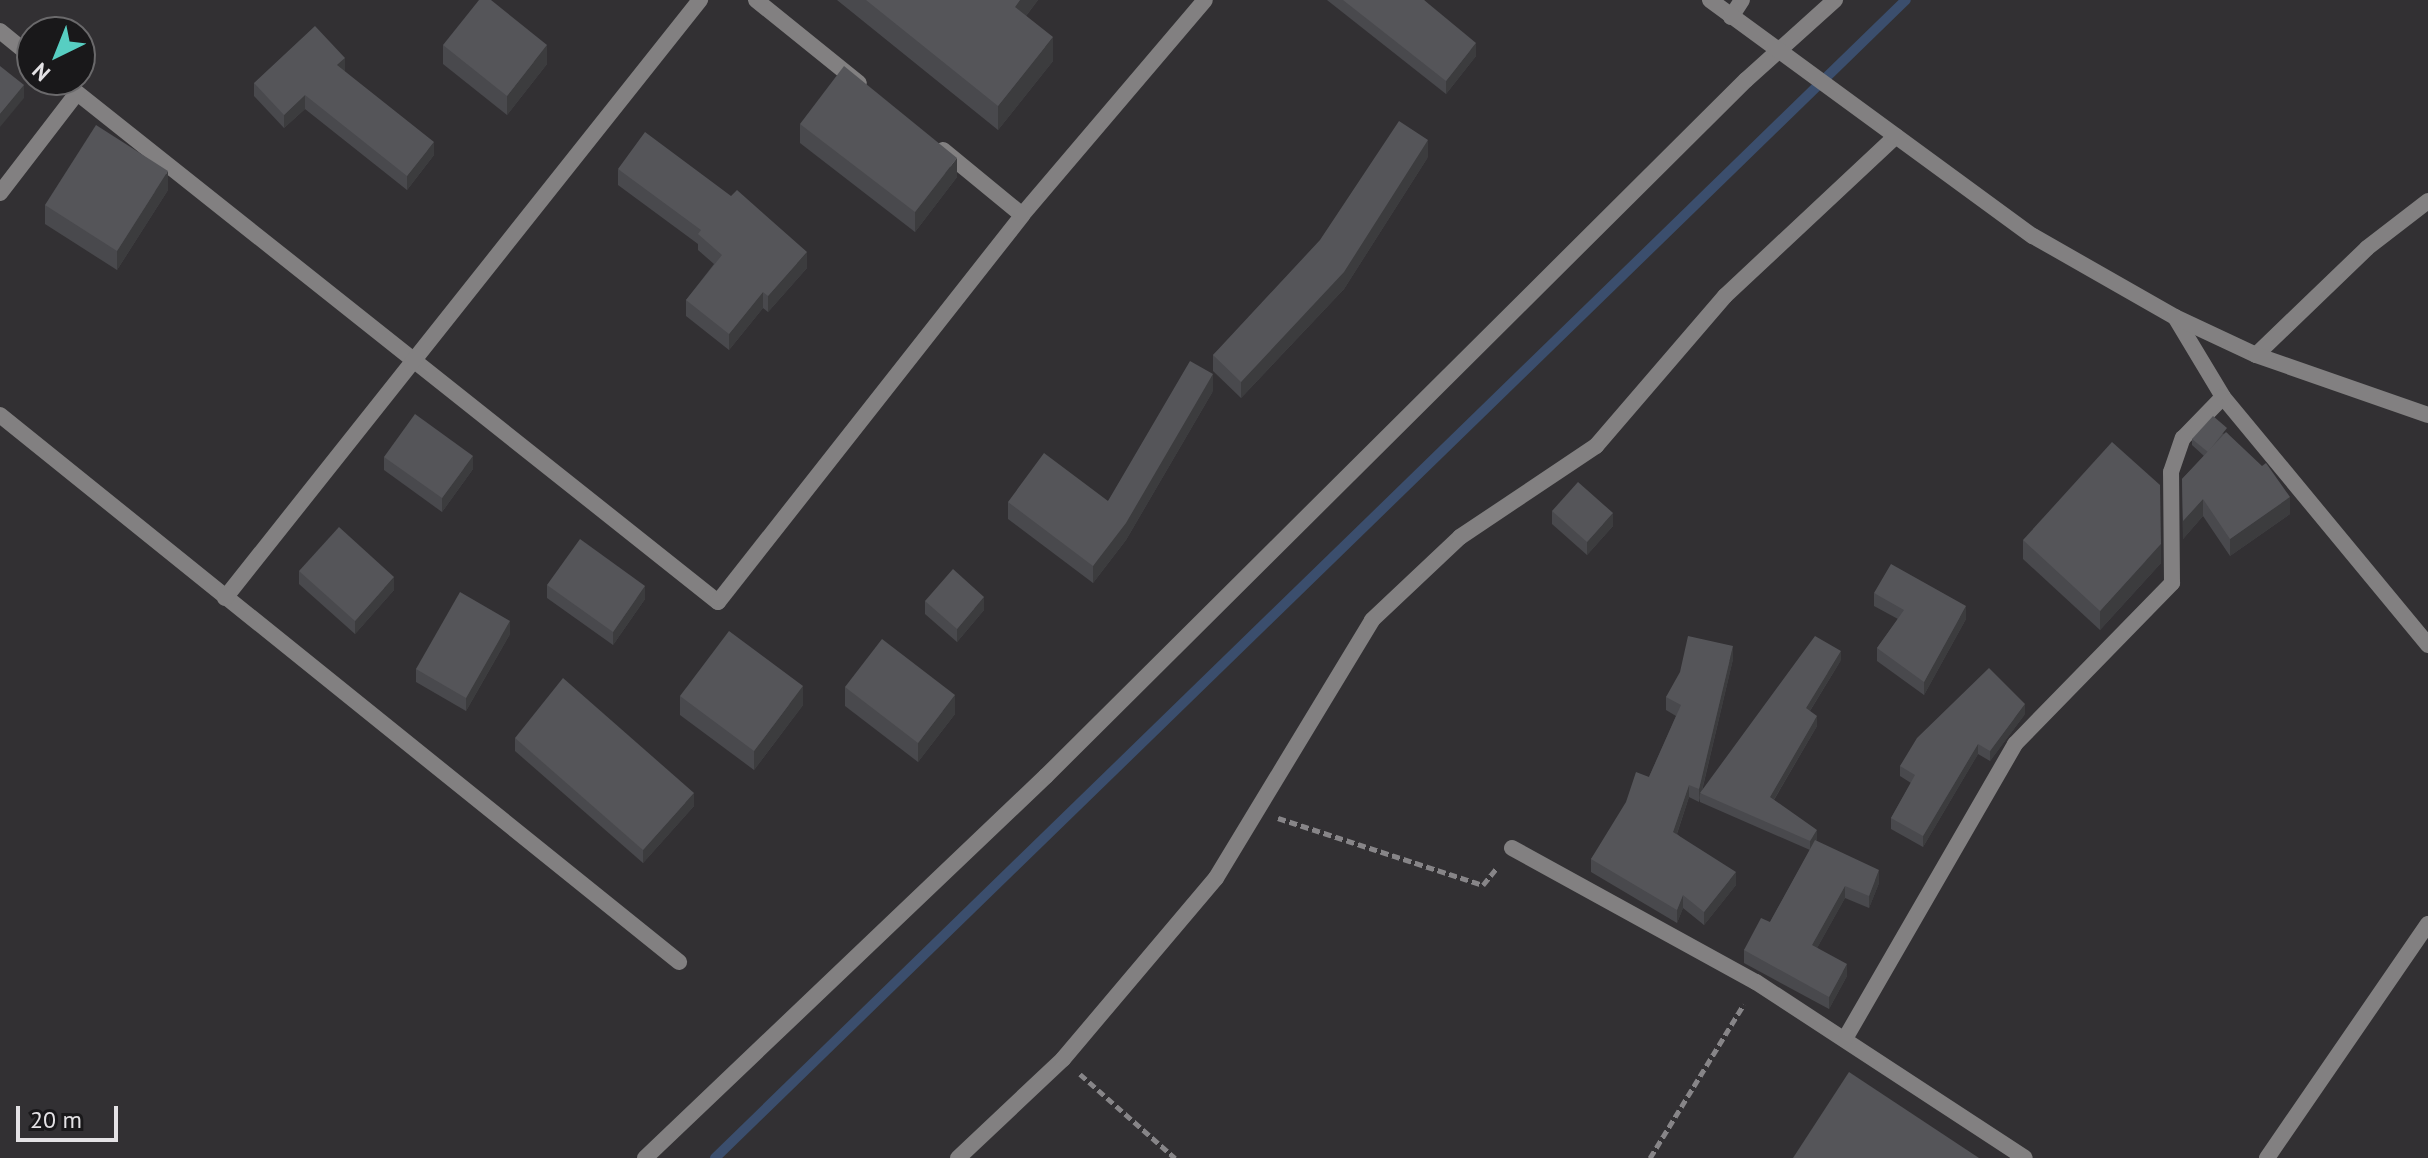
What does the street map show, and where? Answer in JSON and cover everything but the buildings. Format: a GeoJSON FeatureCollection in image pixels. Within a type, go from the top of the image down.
{"type":"FeatureCollection","features":[{"type":"Feature","properties":{"kind":"street"},"geometry":{"type":"LineString","coordinates":[[225,598],[416,364],[700,0]]}},
{"type":"Feature","properties":{"kind":"street"},"geometry":{"type":"LineString","coordinates":[[756,0],[877,98]]}},
{"type":"Feature","properties":{"kind":"street"},"geometry":{"type":"LineString","coordinates":[[81,96],[718,602],[1022,215],[1205,0]]}},
{"type":"Feature","properties":{"kind":"street"},"geometry":{"type":"LineString","coordinates":[[1710,0],[1779,54],[2033,236],[2175,317],[2256,355],[2428,415]]}},
{"type":"Feature","properties":{"kind":"street"},"geometry":{"type":"LineString","coordinates":[[1731,17],[1742,0]]}},
{"type":"Feature","properties":{"kind":"street"},"geometry":{"type":"LineString","coordinates":[[645,1158],[1046,776],[1746,80],[1779,54],[1835,0]]}},
{"type":"Feature","properties":{"kind":"street"},"geometry":{"type":"LineString","coordinates":[[0,31],[16,44]]}},
{"type":"Feature","properties":{"kind":"street"},"geometry":{"type":"LineString","coordinates":[[0,193],[75,96]]}},
{"type":"Feature","properties":{"kind":"street"},"geometry":{"type":"LineString","coordinates":[[958,1158],[1063,1059],[1216,878],[1258,812],[1283,760],[1372,620],[1460,537],[1596,446],[1725,296],[1896,136]]}},
{"type":"Feature","properties":{"kind":"street"},"geometry":{"type":"LineString","coordinates":[[926,137],[1022,215]]}},
{"type":"Feature","properties":{"kind":"street"},"geometry":{"type":"LineString","coordinates":[[2256,355],[2367,248],[2428,201]]}},
{"type":"Feature","properties":{"kind":"street"},"geometry":{"type":"LineString","coordinates":[[2175,317],[2223,397],[2428,645]]}},
{"type":"Feature","properties":{"kind":"street"},"geometry":{"type":"LineString","coordinates":[[1846,1037],[2015,744],[2172,583],[2171,472],[2183,438],[2223,397]]}},
{"type":"Feature","properties":{"kind":"street"},"geometry":{"type":"LineString","coordinates":[[0,415],[679,962]]}},
{"type":"Feature","properties":{"kind":"street"},"geometry":{"type":"LineString","coordinates":[[1512,848],[1756,982],[1846,1037],[2025,1158]]}},
{"type":"Feature","properties":{"kind":"street"},"geometry":{"type":"LineString","coordinates":[[2267,1158],[2428,924]]}},
{"type":"Feature","properties":{"kind":"path"},"geometry":{"type":"LineString","coordinates":[[1258,812],[1483,885],[1512,848]]}},
{"type":"Feature","properties":{"kind":"path"},"geometry":{"type":"LineString","coordinates":[[1650,1158],[1756,982]]}},
{"type":"Feature","properties":{"kind":"path"},"geometry":{"type":"LineString","coordinates":[[1063,1059],[1175,1158]]}},
{"type":"Feature","properties":{"kind":"waterway"},"geometry":{"type":"LineString","coordinates":[[715,1158],[1906,0]]}}]}
